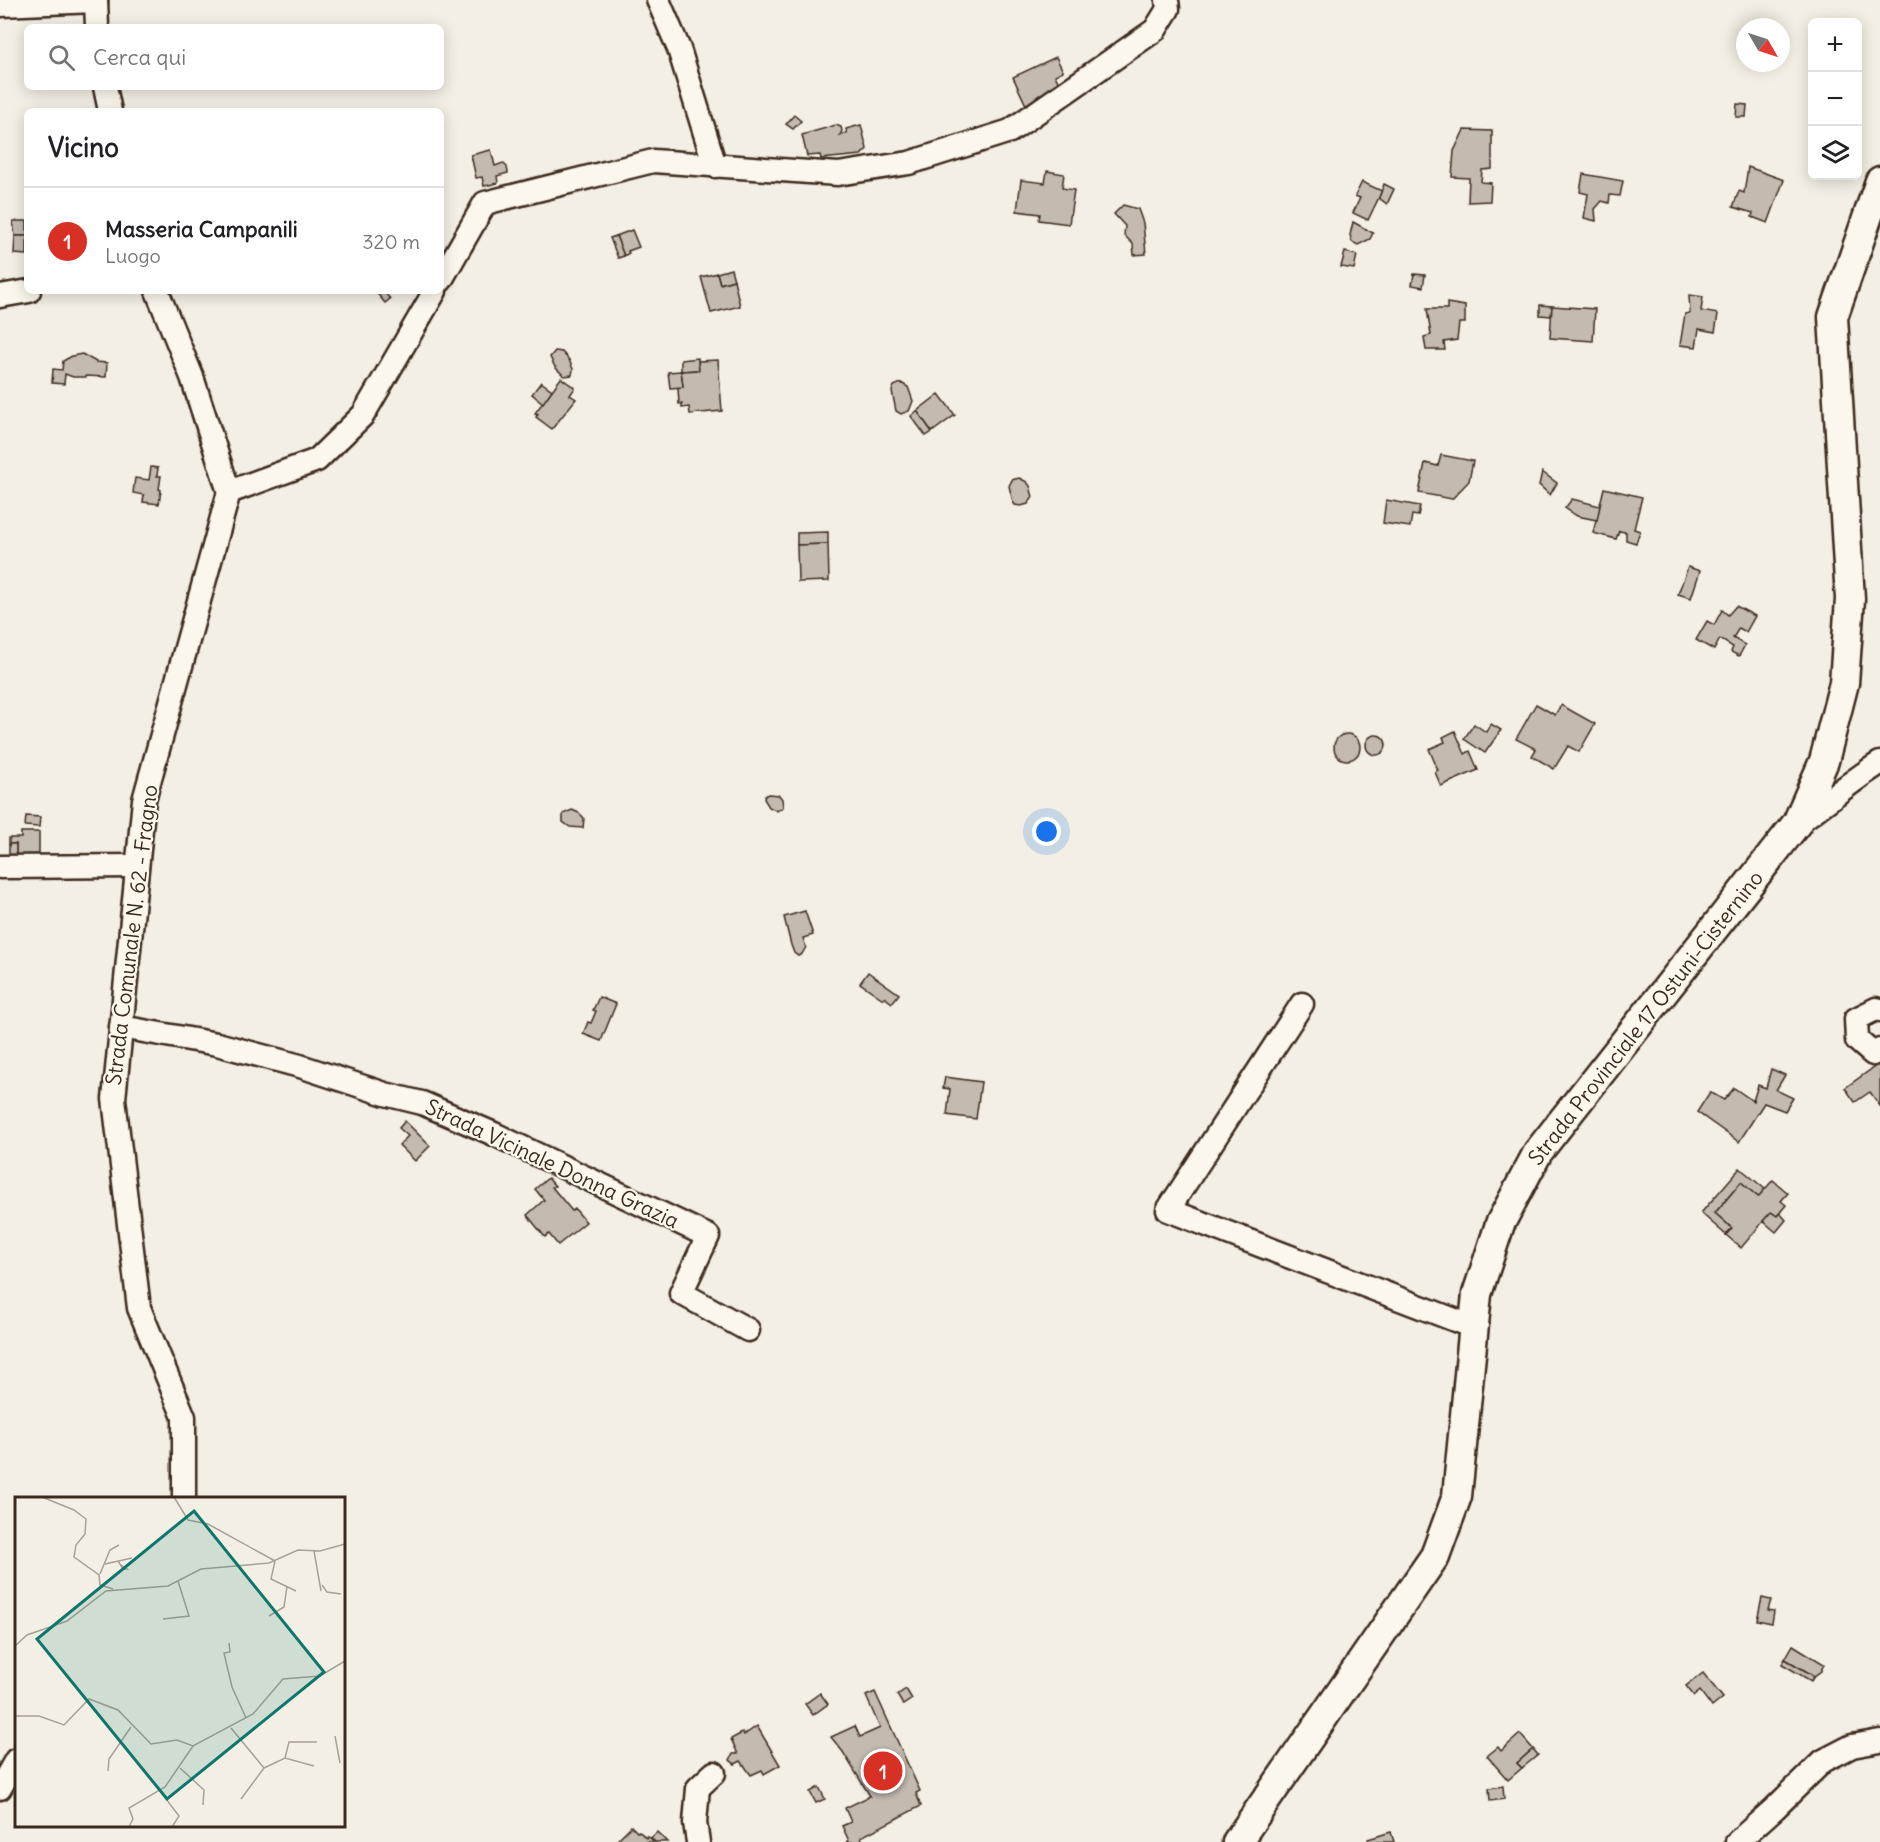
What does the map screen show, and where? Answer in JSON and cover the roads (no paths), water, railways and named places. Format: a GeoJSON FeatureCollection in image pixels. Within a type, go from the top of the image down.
{"type":"FeatureCollection","features":[{"type":"Feature","properties":{"kind":"main road","name":"Strada Provinciale 17 Ostuni-Cisternino"},"geometry":{"type":"LineString","coordinates":[[1238,1842],[1435,1556],[1457,1496],[1477,1294],[1500,1224],[1538,1152],[1797,823],[1824,761],[1844,683],[1850,599],[1833,317],[1880,181]]}},
{"type":"Feature","properties":{"kind":"street"},"geometry":{"type":"LineString","coordinates":[[0,5],[96,0],[97,24]]}},
{"type":"Feature","properties":{"kind":"street"},"geometry":{"type":"LineString","coordinates":[[658,0],[679,49],[715,166]]}},
{"type":"Feature","properties":{"kind":"street"},"geometry":{"type":"LineString","coordinates":[[444,275],[485,203],[652,162],[838,174],[909,163],[1010,131],[1155,30],[1168,9],[1167,0]]}},
{"type":"Feature","properties":{"kind":"street"},"geometry":{"type":"LineString","coordinates":[[106,90],[109,108]]}},
{"type":"Feature","properties":{"kind":"street"},"geometry":{"type":"LineString","coordinates":[[0,296],[24,292]]}},
{"type":"Feature","properties":{"kind":"street"},"geometry":{"type":"LineString","coordinates":[[158,294],[192,377],[229,492],[317,460],[356,423],[363,415],[433,294]]}},
{"type":"Feature","properties":{"kind":"street","name":"Strada Comunale N. 62 - Fragno"},"geometry":{"type":"LineString","coordinates":[[184,1497],[184,1417],[139,1308],[114,1099],[144,800],[229,492]]}},
{"type":"Feature","properties":{"kind":"street"},"geometry":{"type":"LineString","coordinates":[[1797,823],[1857,777],[1880,763]]}},
{"type":"Feature","properties":{"kind":"street"},"geometry":{"type":"LineString","coordinates":[[0,867],[137,866]]}},
{"type":"Feature","properties":{"kind":"street"},"geometry":{"type":"LineString","coordinates":[[1302,1004],[1168,1210],[1473,1326]]}},
{"type":"Feature","properties":{"kind":"street"},"geometry":{"type":"LineString","coordinates":[[1880,1010],[1876,1009],[1856,1019],[1857,1040],[1873,1054],[1880,1050]]}},
{"type":"Feature","properties":{"kind":"street","name":"Strada Vicinale Donna Grazia"},"geometry":{"type":"LineString","coordinates":[[121,1027],[217,1044],[300,1066],[385,1094],[422,1103],[494,1134],[708,1236],[681,1293],[748,1330]]}},
{"type":"Feature","properties":{"kind":"street"},"geometry":{"type":"LineString","coordinates":[[1737,1842],[1823,1761],[1852,1746],[1880,1741]]}},
{"type":"Feature","properties":{"kind":"street"},"geometry":{"type":"LineString","coordinates":[[0,1788],[15,1762]]}},
{"type":"Feature","properties":{"kind":"street"},"geometry":{"type":"LineString","coordinates":[[698,1842],[695,1823],[698,1788],[714,1773]]}},
{"type":"Feature","properties":{"kind":"place","name":"Masseria Campanili"},"geometry":{"type":"Point","coordinates":[883,1771]}}]}
